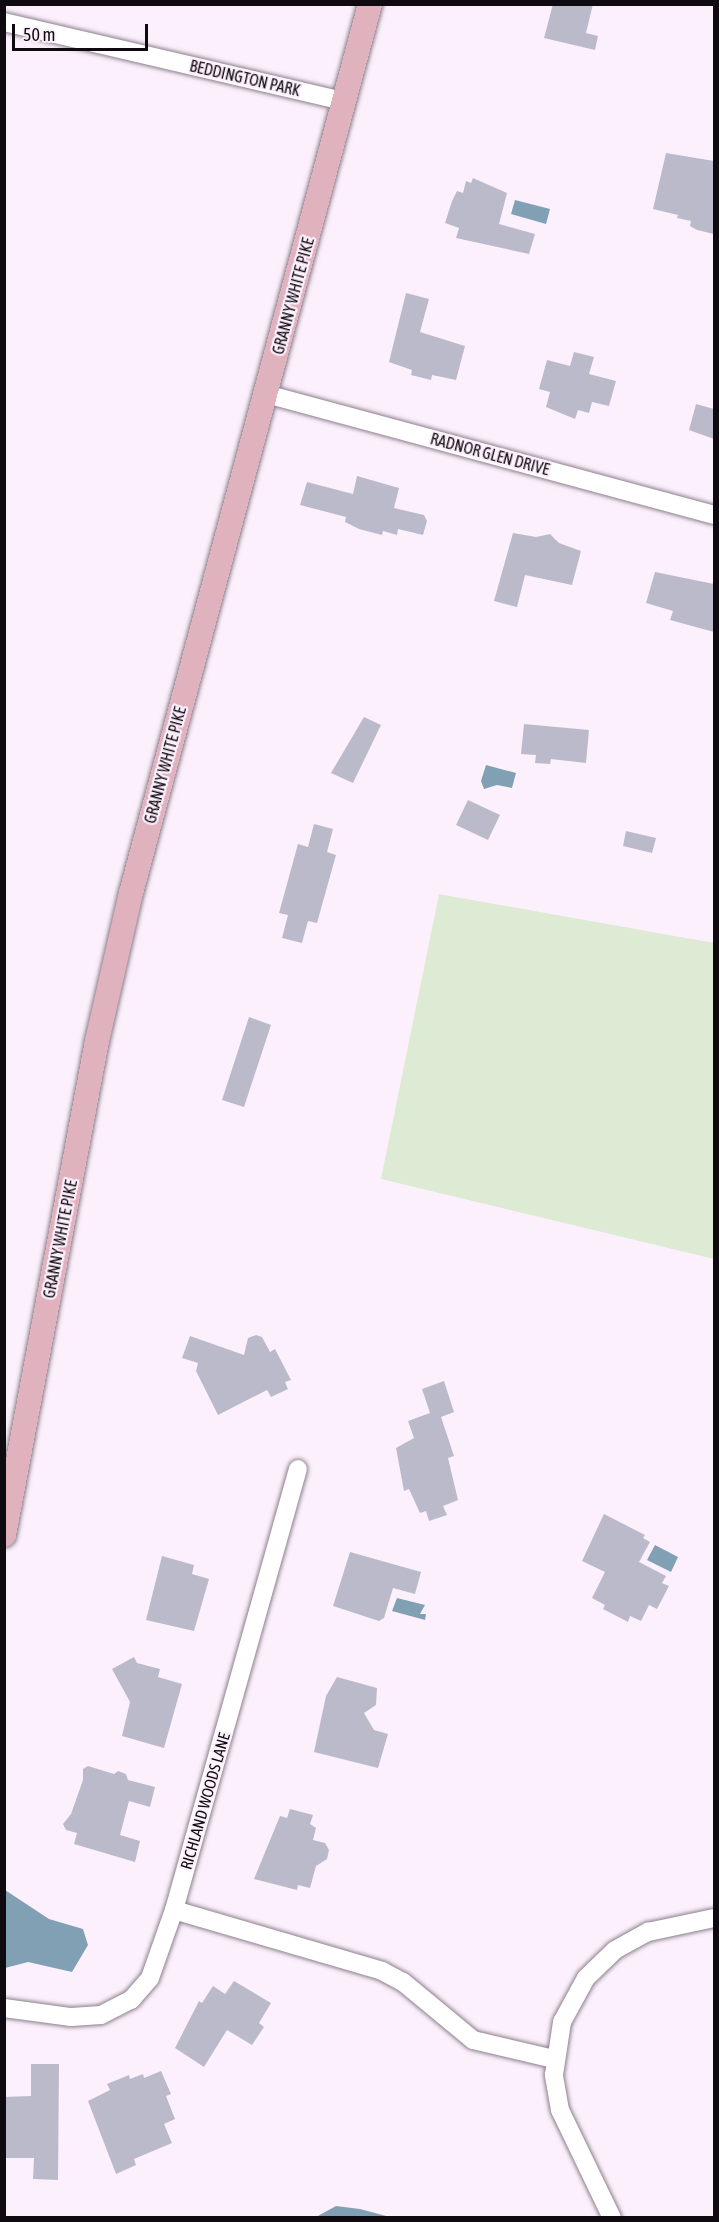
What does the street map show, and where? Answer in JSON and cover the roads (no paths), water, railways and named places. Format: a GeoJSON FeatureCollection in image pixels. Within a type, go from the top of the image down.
{"type":"FeatureCollection","features":[{"type":"Feature","properties":{"kind":"main road","name":"GRANNY WHITE PIKE"},"geometry":{"type":"LineString","coordinates":[[4,1535],[99,1030],[167,755],[370,4]]}},
{"type":"Feature","properties":{"kind":"street","name":"BEDDINGTON PARK"},"geometry":{"type":"LineString","coordinates":[[4,22],[344,101]]}},
{"type":"Feature","properties":{"kind":"street","name":"RADNOR GLEN DRIVE"},"geometry":{"type":"LineString","coordinates":[[266,394],[714,515]]}},
{"type":"Feature","properties":{"kind":"street","name":"RICHLAND WOODS LANE"},"geometry":{"type":"LineString","coordinates":[[4,2008],[71,2017],[93,2016],[116,2010],[131,2000],[150,1978],[174,1910],[298,1469]]}},
{"type":"Feature","properties":{"kind":"street"},"geometry":{"type":"LineString","coordinates":[[174,1910],[382,1971],[403,1982],[473,2040],[554,2059]]}},
{"type":"Feature","properties":{"kind":"street"},"geometry":{"type":"LineString","coordinates":[[612,2217],[566,2125],[557,2094],[554,2059],[572,2000],[606,1956],[648,1932],[714,1918]]}},
{"type":"Feature","properties":{"kind":"water"},"geometry":{"type":"Polygon","coordinates":[[[515,200],[550,209],[546,224],[511,214],[515,200]]]}},
{"type":"Feature","properties":{"kind":"water"},"geometry":{"type":"Polygon","coordinates":[[[486,765],[516,773],[512,788],[497,785],[484,789],[481,781],[486,765]]]}},
{"type":"Feature","properties":{"kind":"water"},"geometry":{"type":"Polygon","coordinates":[[[655,1545],[678,1557],[671,1572],[647,1560],[655,1545]]]}},
{"type":"Feature","properties":{"kind":"water"},"geometry":{"type":"Polygon","coordinates":[[[397,1598],[425,1605],[420,1614],[426,1614],[425,1620],[392,1611],[397,1598]]]}},
{"type":"Feature","properties":{"kind":"water"},"geometry":{"type":"Polygon","coordinates":[[[5,1890],[49,1919],[83,1929],[88,1945],[72,1972],[28,1962],[5,1968],[5,1890]]]}},
{"type":"Feature","properties":{"kind":"water"},"geometry":{"type":"Polygon","coordinates":[[[336,2206],[360,2209],[390,2217],[316,2217],[336,2206]]]}}]}
